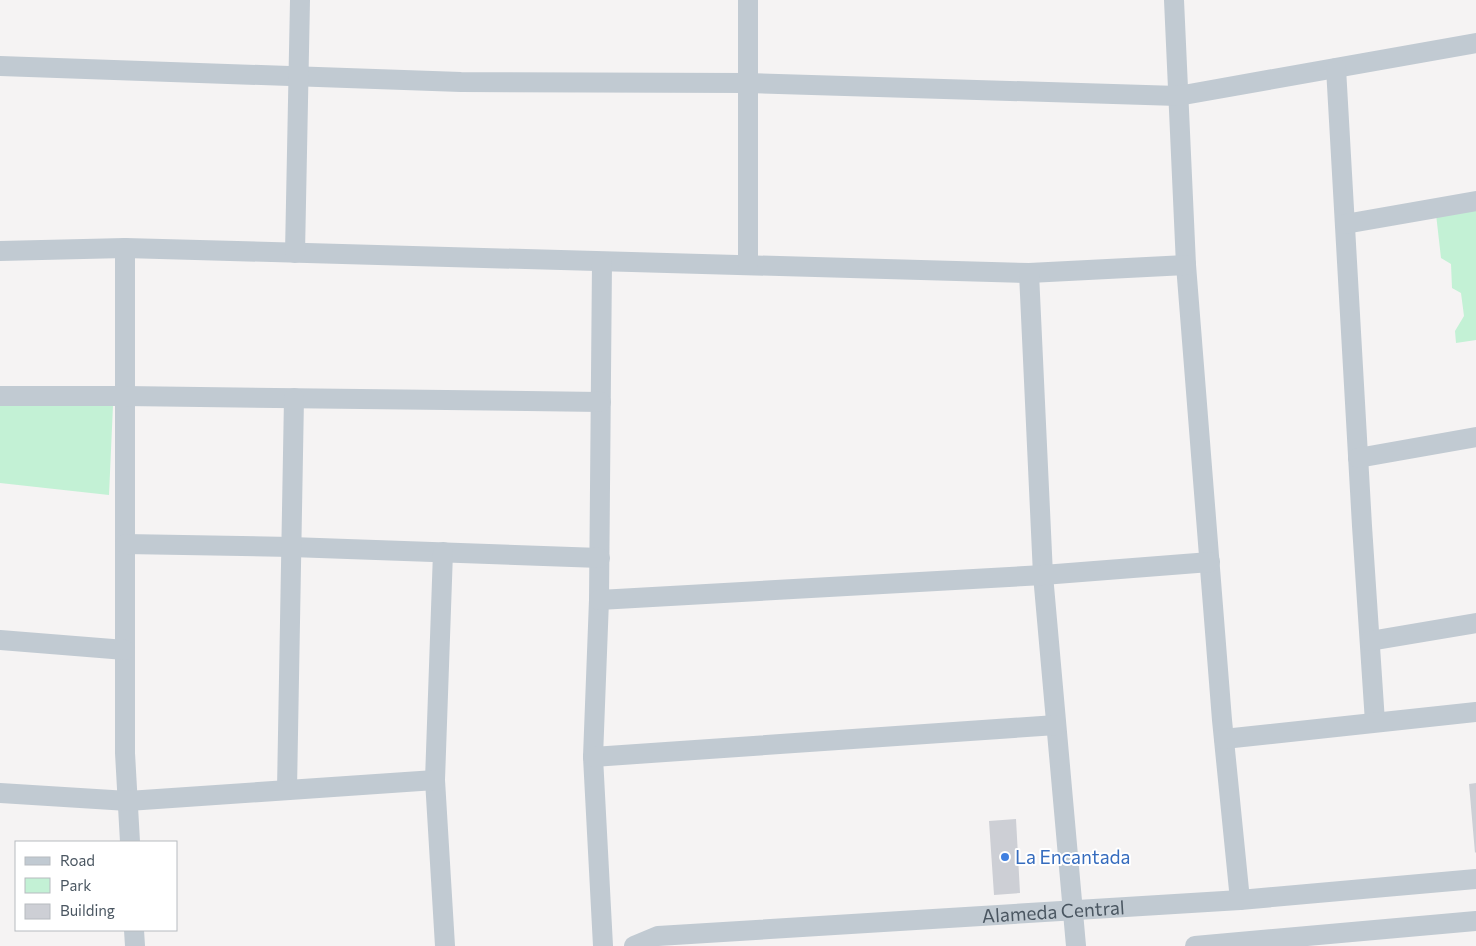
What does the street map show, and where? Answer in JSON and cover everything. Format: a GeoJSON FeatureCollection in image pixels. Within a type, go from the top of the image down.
{"type":"FeatureCollection","features":[{"type":"Feature","properties":{"kind":"street"},"geometry":{"type":"LineString","coordinates":[[295,253],[300,0]]}},
{"type":"Feature","properties":{"kind":"street"},"geometry":{"type":"LineString","coordinates":[[748,0],[748,266]]}},
{"type":"Feature","properties":{"kind":"street"},"geometry":{"type":"LineString","coordinates":[[1174,0],[1186,265],[1224,739],[1240,900]]}},
{"type":"Feature","properties":{"kind":"street"},"geometry":{"type":"LineString","coordinates":[[0,66],[460,82],[747,83],[1178,96],[1476,44]]}},
{"type":"Feature","properties":{"kind":"street"},"geometry":{"type":"LineString","coordinates":[[1336,68],[1375,722]]}},
{"type":"Feature","properties":{"kind":"street"},"geometry":{"type":"LineString","coordinates":[[1345,224],[1476,201]]}},
{"type":"Feature","properties":{"kind":"street"},"geometry":{"type":"LineString","coordinates":[[0,251],[125,248],[1029,273],[1186,265]]}},
{"type":"Feature","properties":{"kind":"street"},"geometry":{"type":"LineString","coordinates":[[125,248],[125,753],[130,841]]}},
{"type":"Feature","properties":{"kind":"street"},"geometry":{"type":"LineString","coordinates":[[602,262],[600,558],[593,758],[602,946]]}},
{"type":"Feature","properties":{"kind":"street"},"geometry":{"type":"LineString","coordinates":[[1029,273],[1043,575],[1076,946]]}},
{"type":"Feature","properties":{"kind":"street"},"geometry":{"type":"LineString","coordinates":[[0,396],[601,402]]}},
{"type":"Feature","properties":{"kind":"street"},"geometry":{"type":"LineString","coordinates":[[287,790],[294,398]]}},
{"type":"Feature","properties":{"kind":"street"},"geometry":{"type":"LineString","coordinates":[[1358,458],[1476,437]]}},
{"type":"Feature","properties":{"kind":"street"},"geometry":{"type":"LineString","coordinates":[[125,544],[291,547],[600,558]]}},
{"type":"Feature","properties":{"kind":"street"},"geometry":{"type":"LineString","coordinates":[[443,552],[435,780],[444,946]]}},
{"type":"Feature","properties":{"kind":"street"},"geometry":{"type":"LineString","coordinates":[[599,600],[1043,575],[1210,562]]}},
{"type":"Feature","properties":{"kind":"street"},"geometry":{"type":"LineString","coordinates":[[1370,642],[1476,623]]}},
{"type":"Feature","properties":{"kind":"street"},"geometry":{"type":"LineString","coordinates":[[0,640],[125,650]]}},
{"type":"Feature","properties":{"kind":"street"},"geometry":{"type":"LineString","coordinates":[[1224,739],[1476,712]]}},
{"type":"Feature","properties":{"kind":"street"},"geometry":{"type":"LineString","coordinates":[[593,758],[1056,725]]}},
{"type":"Feature","properties":{"kind":"street"},"geometry":{"type":"LineString","coordinates":[[0,793],[128,801],[435,780]]}},
{"type":"Feature","properties":{"kind":"street","name":"Alameda Central"},"geometry":{"type":"LineString","coordinates":[[634,946],[658,936],[1240,900],[1476,879]]}},
{"type":"Feature","properties":{"kind":"street"},"geometry":{"type":"LineString","coordinates":[[1196,946],[1476,921]]}},
{"type":"Feature","properties":{"kind":"street"},"geometry":{"type":"LineString","coordinates":[[134,931],[135,946]]}},
{"type":"Feature","properties":{"kind":"green space"},"geometry":{"type":"Polygon","coordinates":[[[1476,208],[1476,340],[1456,343],[1455,331],[1464,316],[1461,293],[1452,288],[1451,264],[1441,258],[1436,214],[1476,208]]]}},
{"type":"Feature","properties":{"kind":"green space"},"geometry":{"type":"Polygon","coordinates":[[[0,404],[113,405],[109,495],[0,483],[0,404]]]}},
{"type":"Feature","properties":{"kind":"building"},"geometry":{"type":"Polygon","coordinates":[[[1476,783],[1476,852],[1475,853],[1469,784],[1476,783]]]}},
{"type":"Feature","properties":{"kind":"building","name":"La Encantada"},"geometry":{"type":"Polygon","coordinates":[[[1016,819],[1020,893],[994,895],[989,821],[1016,819]]]}},
{"type":"Feature","properties":{"kind":"place","name":"La Encantada"},"geometry":{"type":"Point","coordinates":[1005,857]}}]}
